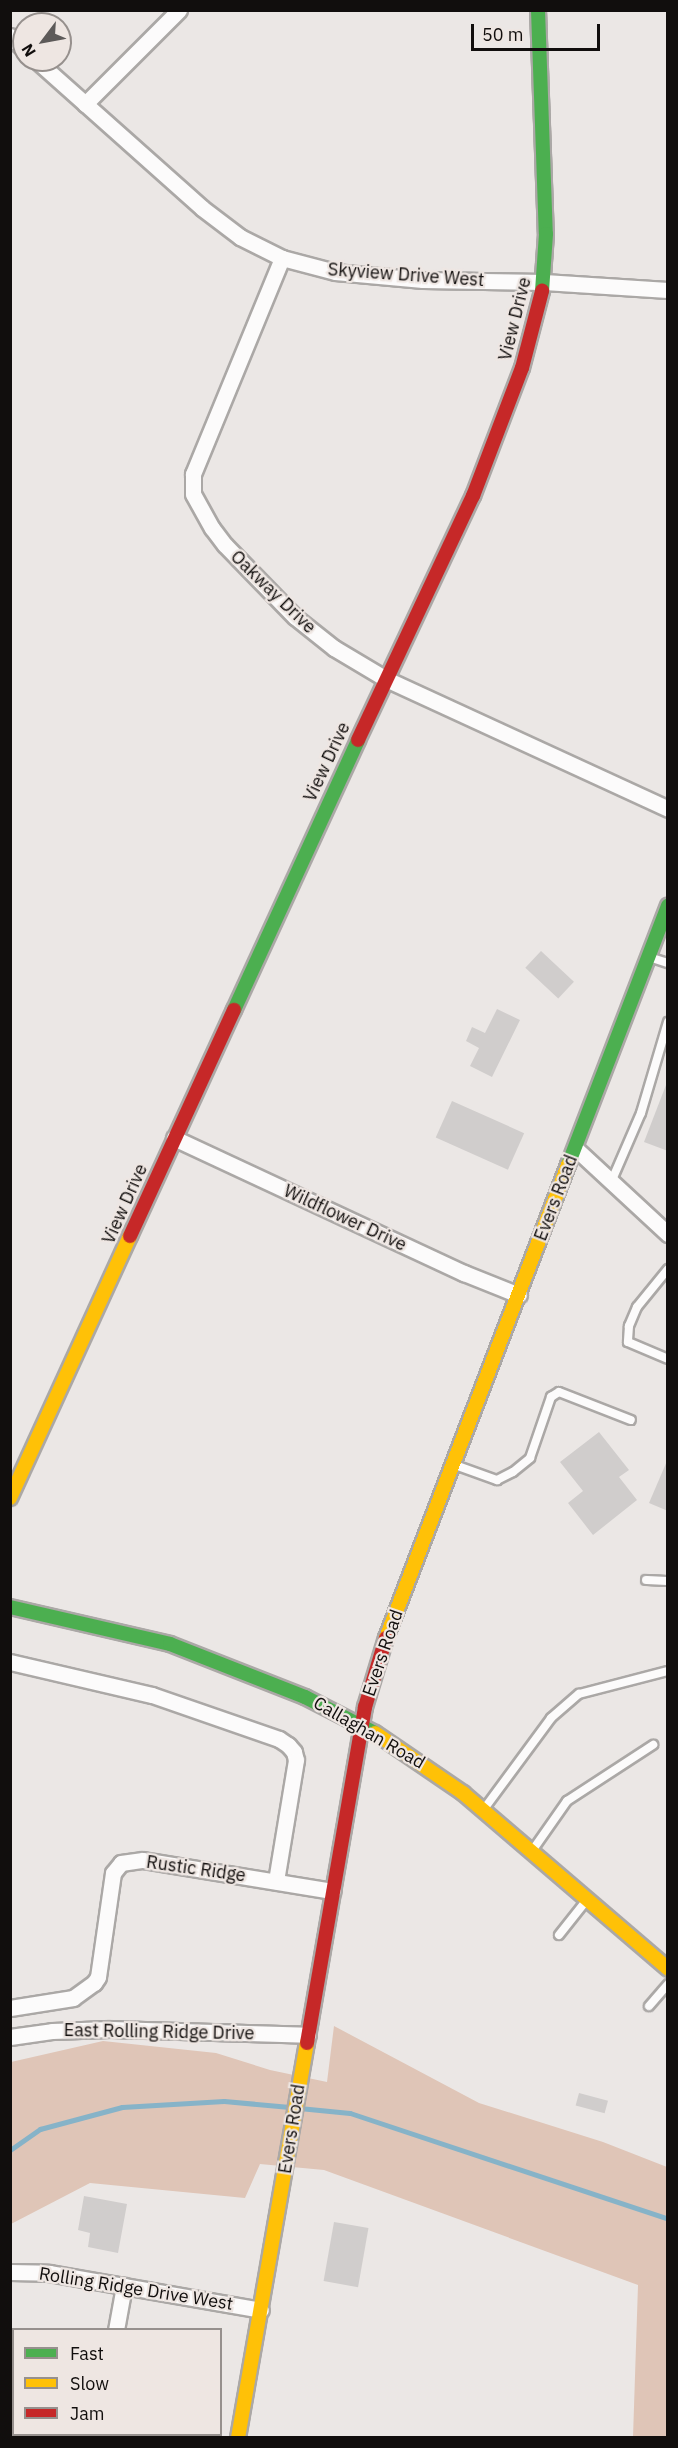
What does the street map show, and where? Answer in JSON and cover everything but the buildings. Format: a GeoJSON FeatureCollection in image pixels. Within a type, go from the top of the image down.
{"type":"FeatureCollection","features":[{"type":"Feature","properties":{"kind":"main road","name":"View Drive"},"geometry":{"type":"LineString","coordinates":[[10,1498],[15,1477],[386,678],[473,496],[522,368],[544,282],[546,234],[538,10]]}},
{"type":"Feature","properties":{"kind":"main road","name":"Evers Road"},"geometry":{"type":"LineString","coordinates":[[238,2438],[362,1725],[388,1633],[668,906]]}},
{"type":"Feature","properties":{"kind":"main road","name":"Callaghan Road"},"geometry":{"type":"LineString","coordinates":[[10,1607],[127,1632],[170,1644],[305,1697],[362,1725],[438,1774],[668,1969]]}},
{"type":"Feature","properties":{"kind":"street"},"geometry":{"type":"LineString","coordinates":[[85,104],[179,10]]}},
{"type":"Feature","properties":{"kind":"street","name":"Skyview Drive West"},"geometry":{"type":"LineString","coordinates":[[49,72],[202,208],[240,237],[282,258],[335,272],[423,280],[544,282],[668,290]]}},
{"type":"Feature","properties":{"kind":"street","name":"Oakway Drive"},"geometry":{"type":"LineString","coordinates":[[282,258],[193,474],[193,494],[225,545],[295,617],[334,648],[386,678],[668,808]]}},
{"type":"Feature","properties":{"kind":"street","name":"Wildflower Drive"},"geometry":{"type":"LineString","coordinates":[[174,1138],[464,1273],[519,1295]]}},
{"type":"Feature","properties":{"kind":"street"},"geometry":{"type":"LineString","coordinates":[[575,1148],[668,1234]]}},
{"type":"Feature","properties":{"kind":"street"},"geometry":{"type":"LineString","coordinates":[[10,1662],[193,1707],[279,1738],[294,1752],[295,1775],[276,1881]]}},
{"type":"Feature","properties":{"kind":"street","name":"Rustic Ridge"},"geometry":{"type":"LineString","coordinates":[[89,1989],[98,1977],[113,1873],[121,1863],[143,1860],[332,1891]]}},
{"type":"Feature","properties":{"kind":"street","name":"East Rolling Ridge Drive"},"geometry":{"type":"LineString","coordinates":[[10,2008],[72,1998],[89,1989]]}},
{"type":"Feature","properties":{"kind":"street","name":"East Rolling Ridge Drive"},"geometry":{"type":"LineString","coordinates":[[10,2037],[52,2031],[110,2029],[308,2035]]}},
{"type":"Feature","properties":{"kind":"street","name":"Rolling Ridge Drive West"},"geometry":{"type":"LineString","coordinates":[[10,2272],[49,2273],[261,2310]]}},
{"type":"Feature","properties":{"kind":"street"},"geometry":{"type":"LineString","coordinates":[[116,2328],[124,2286]]}},
{"type":"Feature","properties":{"kind":"lane"},"geometry":{"type":"LineString","coordinates":[[648,957],[668,963]]}},
{"type":"Feature","properties":{"kind":"lane"},"geometry":{"type":"LineString","coordinates":[[612,1180],[641,1113],[668,1022]]}},
{"type":"Feature","properties":{"kind":"lane"},"geometry":{"type":"LineString","coordinates":[[668,1269],[637,1307],[629,1326],[628,1342],[668,1359]]}},
{"type":"Feature","properties":{"kind":"lane"},"geometry":{"type":"LineString","coordinates":[[453,1464],[497,1480],[513,1472],[530,1458],[551,1397],[559,1392],[631,1420]]}},
{"type":"Feature","properties":{"kind":"lane"},"geometry":{"type":"LineString","coordinates":[[646,1580],[668,1581]]}},
{"type":"Feature","properties":{"kind":"lane"},"geometry":{"type":"LineString","coordinates":[[483,1811],[551,1718],[579,1695],[668,1671]]}},
{"type":"Feature","properties":{"kind":"lane"},"geometry":{"type":"LineString","coordinates":[[531,1852],[567,1801],[653,1745]]}},
{"type":"Feature","properties":{"kind":"lane"},"geometry":{"type":"LineString","coordinates":[[559,1935],[587,1900]]}},
{"type":"Feature","properties":{"kind":"lane"},"geometry":{"type":"LineString","coordinates":[[649,2006],[668,1984]]}},
{"type":"Feature","properties":{"kind":"shaded area"},"geometry":{"type":"Polygon","coordinates":[[[334,2026],[479,2103],[603,2142],[667,2167],[667,2437],[633,2437],[638,2285],[324,2170],[260,2164],[245,2198],[90,2183],[11,2224],[11,2062],[103,2041],[216,2053],[270,2070],[327,2082],[334,2026]]]}},
{"type":"Feature","properties":{"kind":"waterway"},"geometry":{"type":"LineString","coordinates":[[10,2150],[40,2129],[122,2107],[224,2101],[290,2107]]}},
{"type":"Feature","properties":{"kind":"waterway"},"geometry":{"type":"LineString","coordinates":[[299,2108],[350,2113],[668,2219]]}},
{"type":"Feature","properties":{"kind":"traffic: fast"},"geometry":{"type":"LineString","coordinates":[[538,10],[546,234],[542,291]]}},
{"type":"Feature","properties":{"kind":"traffic: fast"},"geometry":{"type":"LineString","coordinates":[[234,1010],[358,740]]}},
{"type":"Feature","properties":{"kind":"traffic: fast"},"geometry":{"type":"LineString","coordinates":[[568,1165],[668,906]]}},
{"type":"Feature","properties":{"kind":"traffic: fast"},"geometry":{"type":"LineString","coordinates":[[10,1607],[170,1644],[305,1697],[375,1733]]}},
{"type":"Feature","properties":{"kind":"traffic: slow"},"geometry":{"type":"LineString","coordinates":[[386,1638],[568,1165]]}},
{"type":"Feature","properties":{"kind":"traffic: slow"},"geometry":{"type":"LineString","coordinates":[[10,1498],[130,1236]]}},
{"type":"Feature","properties":{"kind":"traffic: slow"},"geometry":{"type":"LineString","coordinates":[[375,1733],[463,1793],[668,1969]]}},
{"type":"Feature","properties":{"kind":"traffic: slow"},"geometry":{"type":"LineString","coordinates":[[238,2438],[307,2043]]}},
{"type":"Feature","properties":{"kind":"traffic: jam"},"geometry":{"type":"LineString","coordinates":[[358,740],[473,496],[522,368],[542,291]]}},
{"type":"Feature","properties":{"kind":"traffic: jam"},"geometry":{"type":"LineString","coordinates":[[130,1236],[234,1010]]}},
{"type":"Feature","properties":{"kind":"traffic: jam"},"geometry":{"type":"LineString","coordinates":[[307,2043],[365,1707],[386,1638]]}}]}
